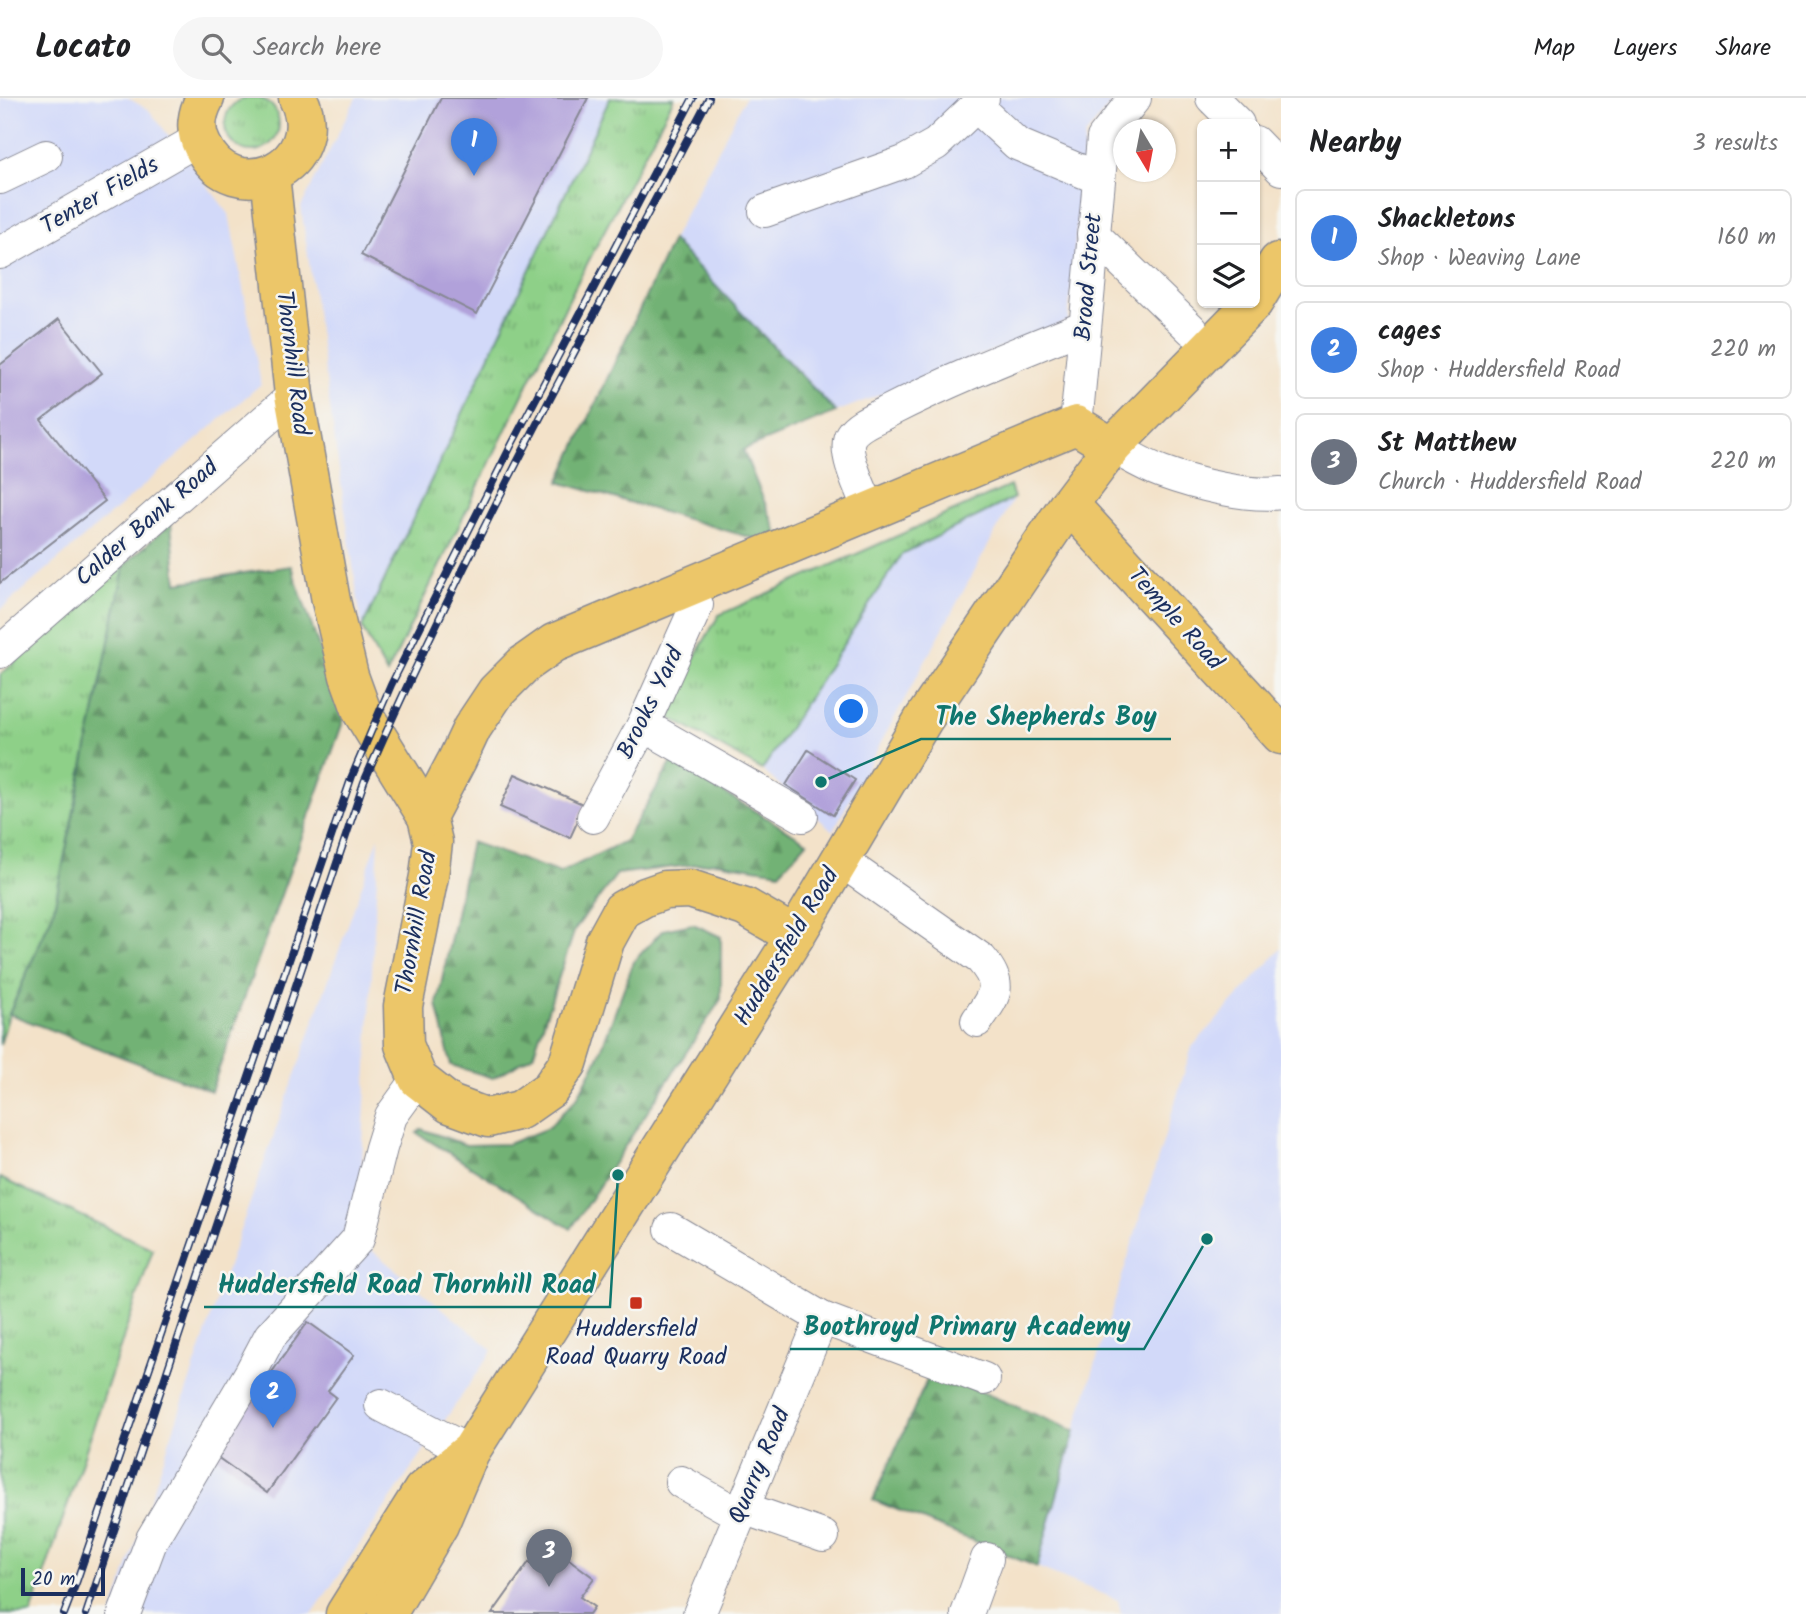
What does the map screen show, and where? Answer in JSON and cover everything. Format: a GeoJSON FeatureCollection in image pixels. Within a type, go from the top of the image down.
{"type":"FeatureCollection","features":[{"type":"Feature","properties":{"kind":"main road"},"geometry":{"type":"LineString","coordinates":[[205,98],[197,123],[199,139],[206,155],[219,168],[235,176],[252,178],[270,175],[286,166],[297,152],[304,135],[305,117],[299,99]]}},
{"type":"Feature","properties":{"kind":"main road","name":"Thornhill Road"},"geometry":{"type":"LineString","coordinates":[[270,175],[294,395],[331,601],[349,676],[362,712],[427,817],[433,842],[403,1006],[404,1045],[418,1079],[450,1104],[488,1118],[520,1110],[550,1089],[568,1063],[605,942],[622,911],[645,897],[665,890],[690,889],[745,907],[795,936]]}},
{"type":"Feature","properties":{"kind":"main road","name":"Huddersfield Road"},"geometry":{"type":"LineString","coordinates":[[1260,289],[1271,266]]}},
{"type":"Feature","properties":{"kind":"main road","name":"Huddersfield Road"},"geometry":{"type":"LineString","coordinates":[[1112,447],[1139,392],[1214,308]]}},
{"type":"Feature","properties":{"kind":"main road","name":"Huddersfield Road"},"geometry":{"type":"LineString","coordinates":[[387,1614],[439,1525],[470,1452],[795,936],[923,720],[1069,504],[1112,447],[1247,308]]}},
{"type":"Feature","properties":{"kind":"main road"},"geometry":{"type":"LineString","coordinates":[[427,817],[471,728],[496,692],[523,665],[554,643],[1076,425],[1112,447]]}},
{"type":"Feature","properties":{"kind":"main road","name":"Temple Road"},"geometry":{"type":"LineString","coordinates":[[1069,504],[1281,735]]}},
{"type":"Feature","properties":{"kind":"main road","name":"Huddersfield Road"},"geometry":{"type":"LineString","coordinates":[[345,1614],[423,1490],[470,1452]]}},
{"type":"Feature","properties":{"kind":"street","name":"Broad Street"},"geometry":{"type":"LineString","coordinates":[[1076,425],[1103,138],[1135,98]]}},
{"type":"Feature","properties":{"kind":"street"},"geometry":{"type":"LineString","coordinates":[[1212,98],[1233,119]]}},
{"type":"Feature","properties":{"kind":"street"},"geometry":{"type":"LineString","coordinates":[[765,211],[920,154],[936,144],[980,102],[1017,144],[1098,178]]}},
{"type":"Feature","properties":{"kind":"street","name":"Tenter Fields"},"geometry":{"type":"LineString","coordinates":[[0,253],[199,139]]}},
{"type":"Feature","properties":{"kind":"street"},"geometry":{"type":"LineString","coordinates":[[1260,147],[1281,169]]}},
{"type":"Feature","properties":{"kind":"street"},"geometry":{"type":"LineString","coordinates":[[0,178],[46,156]]}},
{"type":"Feature","properties":{"kind":"street"},"geometry":{"type":"LineString","coordinates":[[1093,234],[1192,330]]}},
{"type":"Feature","properties":{"kind":"street"},"geometry":{"type":"LineString","coordinates":[[870,511],[847,447],[850,435],[858,427],[998,360],[1085,326]]}},
{"type":"Feature","properties":{"kind":"street","name":"Calder Bank Road"},"geometry":{"type":"LineString","coordinates":[[0,652],[294,395]]}},
{"type":"Feature","properties":{"kind":"street"},"geometry":{"type":"LineString","coordinates":[[1112,447],[1161,472],[1223,489],[1263,495],[1281,493]]}},
{"type":"Feature","properties":{"kind":"street","name":"Brooks Yard"},"geometry":{"type":"LineString","coordinates":[[593,817],[643,725],[697,605],[689,587]]}},
{"type":"Feature","properties":{"kind":"street"},"geometry":{"type":"LineString","coordinates":[[643,725],[802,816]]}},
{"type":"Feature","properties":{"kind":"street"},"geometry":{"type":"LineString","coordinates":[[839,860],[981,959],[992,972],[996,989],[977,1021]]}},
{"type":"Feature","properties":{"kind":"street"},"geometry":{"type":"LineString","coordinates":[[124,1614],[152,1539],[270,1336],[358,1239],[391,1116],[418,1079]]}},
{"type":"Feature","properties":{"kind":"street"},"geometry":{"type":"LineString","coordinates":[[671,1228],[822,1318],[984,1380]]}},
{"type":"Feature","properties":{"kind":"street","name":"Quarry Road"},"geometry":{"type":"LineString","coordinates":[[699,1614],[822,1318]]}},
{"type":"Feature","properties":{"kind":"street"},"geometry":{"type":"LineString","coordinates":[[381,1405],[470,1452]]}},
{"type":"Feature","properties":{"kind":"street"},"geometry":{"type":"LineString","coordinates":[[681,1482],[742,1511],[823,1536]]}},
{"type":"Feature","properties":{"kind":"street"},"geometry":{"type":"LineString","coordinates":[[967,1614],[987,1559]]}},
{"type":"Feature","properties":{"kind":"shaded area"},"geometry":{"type":"Polygon","coordinates":[[[0,98],[128,98],[149,110],[229,214],[261,384],[0,610],[0,98]]]}},
{"type":"Feature","properties":{"kind":"shaded area"},"geometry":{"type":"Polygon","coordinates":[[[356,98],[610,98],[362,628],[301,207],[356,98]]]}},
{"type":"Feature","properties":{"kind":"shaded area"},"geometry":{"type":"Polygon","coordinates":[[[745,98],[1115,98],[1085,136],[1068,321],[836,412],[672,240],[745,98]]]}},
{"type":"Feature","properties":{"kind":"shaded area"},"geometry":{"type":"Polygon","coordinates":[[[1014,498],[833,831],[762,770],[902,553],[1014,498]]]}},
{"type":"Feature","properties":{"kind":"shaded area"},"geometry":{"type":"Polygon","coordinates":[[[379,837],[358,1239],[493,1350],[312,1614],[112,1614],[236,1242],[379,837]]]}},
{"type":"Feature","properties":{"kind":"shaded area"},"geometry":{"type":"Polygon","coordinates":[[[1281,949],[1281,1614],[1121,1614],[1118,1600],[1037,1567],[1075,1431],[1192,1047],[1281,949]]]}},
{"type":"Feature","properties":{"kind":"green space"},"geometry":{"type":"Polygon","coordinates":[[[252,97],[271,105],[279,124],[271,143],[252,151],[233,143],[225,124],[233,105],[252,97]]]}},
{"type":"Feature","properties":{"kind":"green space"},"geometry":{"type":"Polygon","coordinates":[[[610,98],[674,98],[577,283],[387,674],[362,628],[610,98]]]}},
{"type":"Feature","properties":{"kind":"green space"},"geometry":{"type":"Polygon","coordinates":[[[672,240],[836,412],[743,450],[783,547],[559,482],[672,240]]]}},
{"type":"Feature","properties":{"kind":"green space"},"geometry":{"type":"Polygon","coordinates":[[[1010,486],[1014,498],[902,554],[762,770],[662,713],[719,615],[1010,486]]]}},
{"type":"Feature","properties":{"kind":"green space"},"geometry":{"type":"Polygon","coordinates":[[[171,523],[177,583],[291,566],[344,719],[211,1091],[9,1014],[53,913],[125,564],[171,523]]]}},
{"type":"Feature","properties":{"kind":"green space"},"geometry":{"type":"Polygon","coordinates":[[[125,564],[53,913],[9,1014],[0,1045],[0,675],[125,564]]]}},
{"type":"Feature","properties":{"kind":"green space"},"geometry":{"type":"Polygon","coordinates":[[[672,762],[807,842],[780,872],[715,862],[617,874],[575,929],[533,1055],[493,1078],[451,1065],[437,1004],[471,842],[560,873],[625,841],[672,762]]]}},
{"type":"Feature","properties":{"kind":"green space"},"geometry":{"type":"Polygon","coordinates":[[[693,924],[721,937],[721,999],[571,1229],[417,1133],[421,1129],[466,1145],[508,1144],[548,1128],[577,1098],[598,1058],[634,961],[663,930],[693,924]]]}},
{"type":"Feature","properties":{"kind":"green space"},"geometry":{"type":"Polygon","coordinates":[[[0,1178],[153,1249],[31,1614],[0,1614],[0,1178]]]}},
{"type":"Feature","properties":{"kind":"green space"},"geometry":{"type":"Polygon","coordinates":[[[931,1371],[1075,1431],[1037,1567],[873,1500],[931,1371]]]}},
{"type":"Feature","properties":{"kind":"building"},"geometry":{"type":"Polygon","coordinates":[[[441,98],[588,98],[477,314],[361,255],[441,98]]]}},
{"type":"Feature","properties":{"kind":"building"},"geometry":{"type":"Polygon","coordinates":[[[59,319],[102,373],[41,420],[105,501],[0,583],[0,365],[59,319]]]}},
{"type":"Feature","properties":{"kind":"building"},"geometry":{"type":"Polygon","coordinates":[[[808,750],[855,780],[833,815],[786,785],[808,750]]]}},
{"type":"Feature","properties":{"kind":"building"},"geometry":{"type":"Polygon","coordinates":[[[515,774],[585,805],[570,838],[500,807],[515,774]]]}},
{"type":"Feature","properties":{"kind":"building"},"geometry":{"type":"Polygon","coordinates":[[[308,1322],[354,1355],[328,1391],[336,1397],[267,1493],[213,1454],[308,1322]]]}},
{"type":"Feature","properties":{"kind":"building"},"geometry":{"type":"Polygon","coordinates":[[[566,1557],[594,1578],[580,1597],[594,1607],[589,1614],[492,1614],[529,1562],[551,1578],[566,1557]]]}},
{"type":"Feature","properties":{"kind":"railway"},"geometry":{"type":"LineString","coordinates":[[64,1614],[352,776],[391,685],[511,446],[693,98]]}},
{"type":"Feature","properties":{"kind":"railway"},"geometry":{"type":"LineString","coordinates":[[86,1614],[364,782],[487,522],[709,98]]}},
{"type":"Feature","properties":{"kind":"place","name":"Shackletons"},"geometry":{"type":"Point","coordinates":[474,176]}},
{"type":"Feature","properties":{"kind":"place","name":"The Shepherds Boy"},"geometry":{"type":"Point","coordinates":[821,782]}},
{"type":"Feature","properties":{"kind":"place","name":"Huddersfield Road Thornhill Road"},"geometry":{"type":"Point","coordinates":[618,1175]}},
{"type":"Feature","properties":{"kind":"place","name":"Boothroyd Primary Academy"},"geometry":{"type":"Point","coordinates":[1207,1239]}},
{"type":"Feature","properties":{"kind":"place","name":"Huddersfield Road Quarry Road"},"geometry":{"type":"Point","coordinates":[636,1303]}},
{"type":"Feature","properties":{"kind":"place","name":"cages"},"geometry":{"type":"Point","coordinates":[273,1428]}},
{"type":"Feature","properties":{"kind":"place","name":"St Matthew"},"geometry":{"type":"Point","coordinates":[549,1587]}}]}
